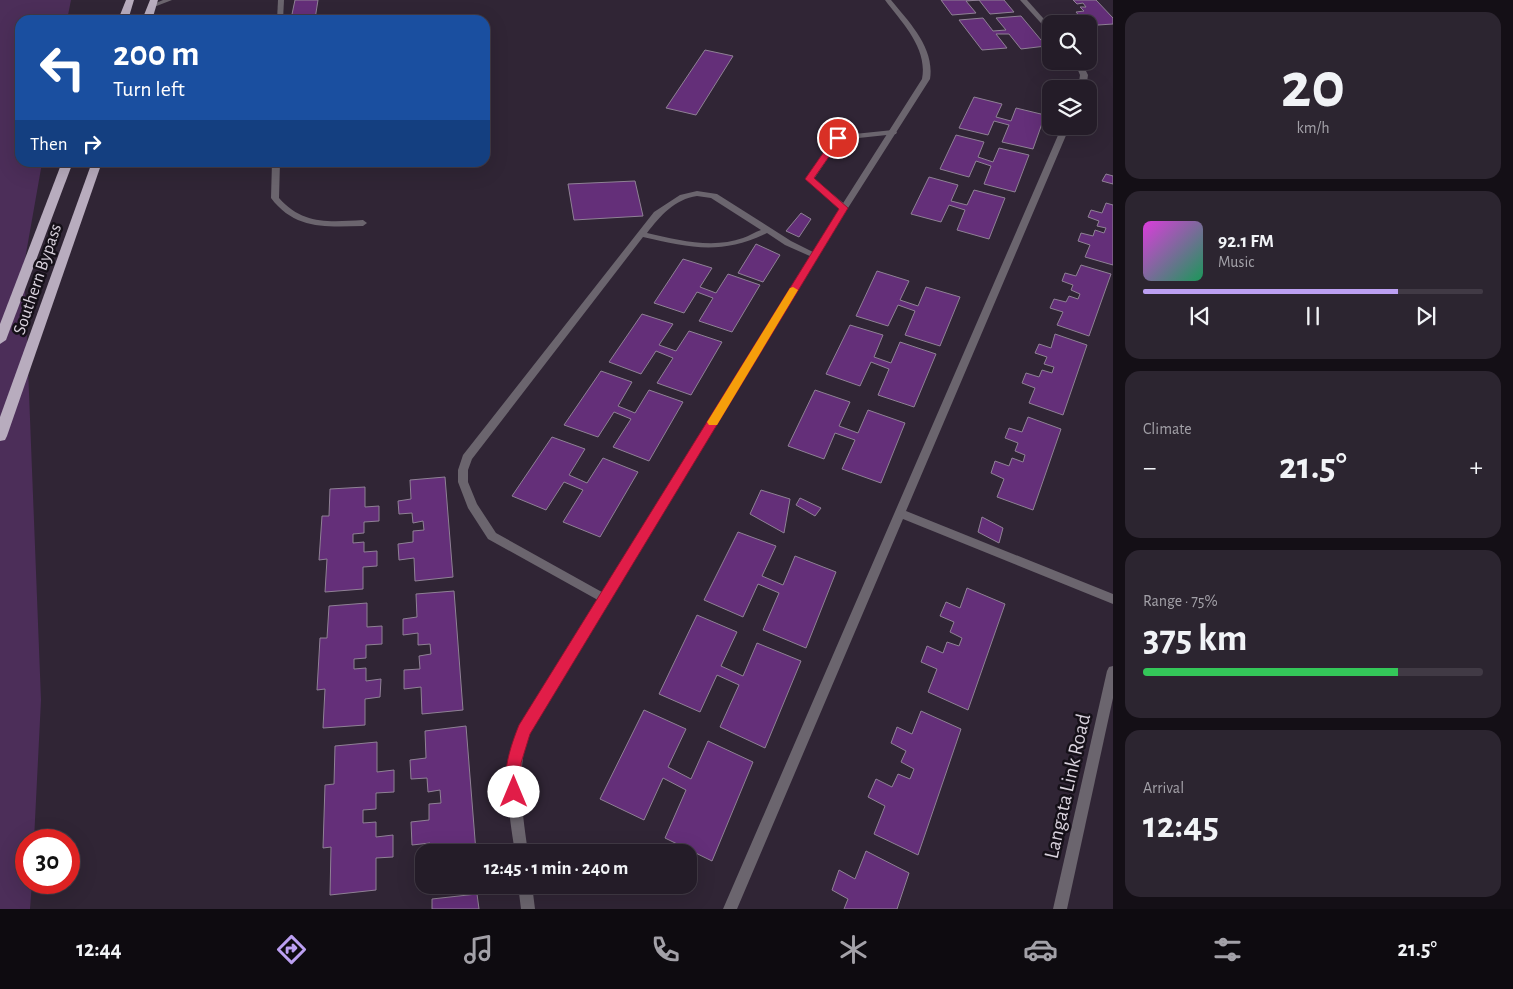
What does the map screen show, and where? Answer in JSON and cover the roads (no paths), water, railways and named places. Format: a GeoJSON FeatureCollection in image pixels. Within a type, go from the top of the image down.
{"type":"FeatureCollection","features":[{"type":"Feature","properties":{"kind":"highway"},"geometry":{"type":"LineString","coordinates":[[124,15],[130,0]]}},
{"type":"Feature","properties":{"kind":"highway"},"geometry":{"type":"LineString","coordinates":[[149,15],[153,3]]}},
{"type":"Feature","properties":{"kind":"highway","name":"Southern Bypass"},"geometry":{"type":"LineString","coordinates":[[0,340],[66,167]]}},
{"type":"Feature","properties":{"kind":"highway","name":"Southern Bypass"},"geometry":{"type":"LineString","coordinates":[[0,436],[95,167]]}},
{"type":"Feature","properties":{"kind":"street"},"geometry":{"type":"LineString","coordinates":[[153,3],[169,0]]}},
{"type":"Feature","properties":{"kind":"street"},"geometry":{"type":"LineString","coordinates":[[280,15],[281,0]]}},
{"type":"Feature","properties":{"kind":"street"},"geometry":{"type":"LineString","coordinates":[[520,844],[514,792],[514,763],[524,730],[929,72],[919,42],[888,0]]}},
{"type":"Feature","properties":{"kind":"street"},"geometry":{"type":"LineString","coordinates":[[1023,0],[1042,21]]}},
{"type":"Feature","properties":{"kind":"street"},"geometry":{"type":"LineString","coordinates":[[844,208],[810,179],[838,138],[893,132]]}},
{"type":"Feature","properties":{"kind":"street"},"geometry":{"type":"LineString","coordinates":[[730,909],[1062,135]]}},
{"type":"Feature","properties":{"kind":"street"},"geometry":{"type":"LineString","coordinates":[[276,167],[275,198],[288,214],[314,224],[363,223]]}},
{"type":"Feature","properties":{"kind":"street"},"geometry":{"type":"LineString","coordinates":[[604,599],[492,536],[472,505],[463,482],[463,470],[467,458],[657,214],[681,196],[694,193],[714,196],[788,243],[815,255]]}},
{"type":"Feature","properties":{"kind":"street"},"geometry":{"type":"LineString","coordinates":[[642,234],[670,241],[708,245],[746,240],[767,230]]}},
{"type":"Feature","properties":{"kind":"street"},"geometry":{"type":"LineString","coordinates":[[900,513],[1113,599]]}},
{"type":"Feature","properties":{"kind":"street","name":"Langata Link Road"},"geometry":{"type":"LineString","coordinates":[[1060,909],[1113,671]]}},
{"type":"Feature","properties":{"kind":"street"},"geometry":{"type":"LineString","coordinates":[[526,894],[528,909]]}}]}
